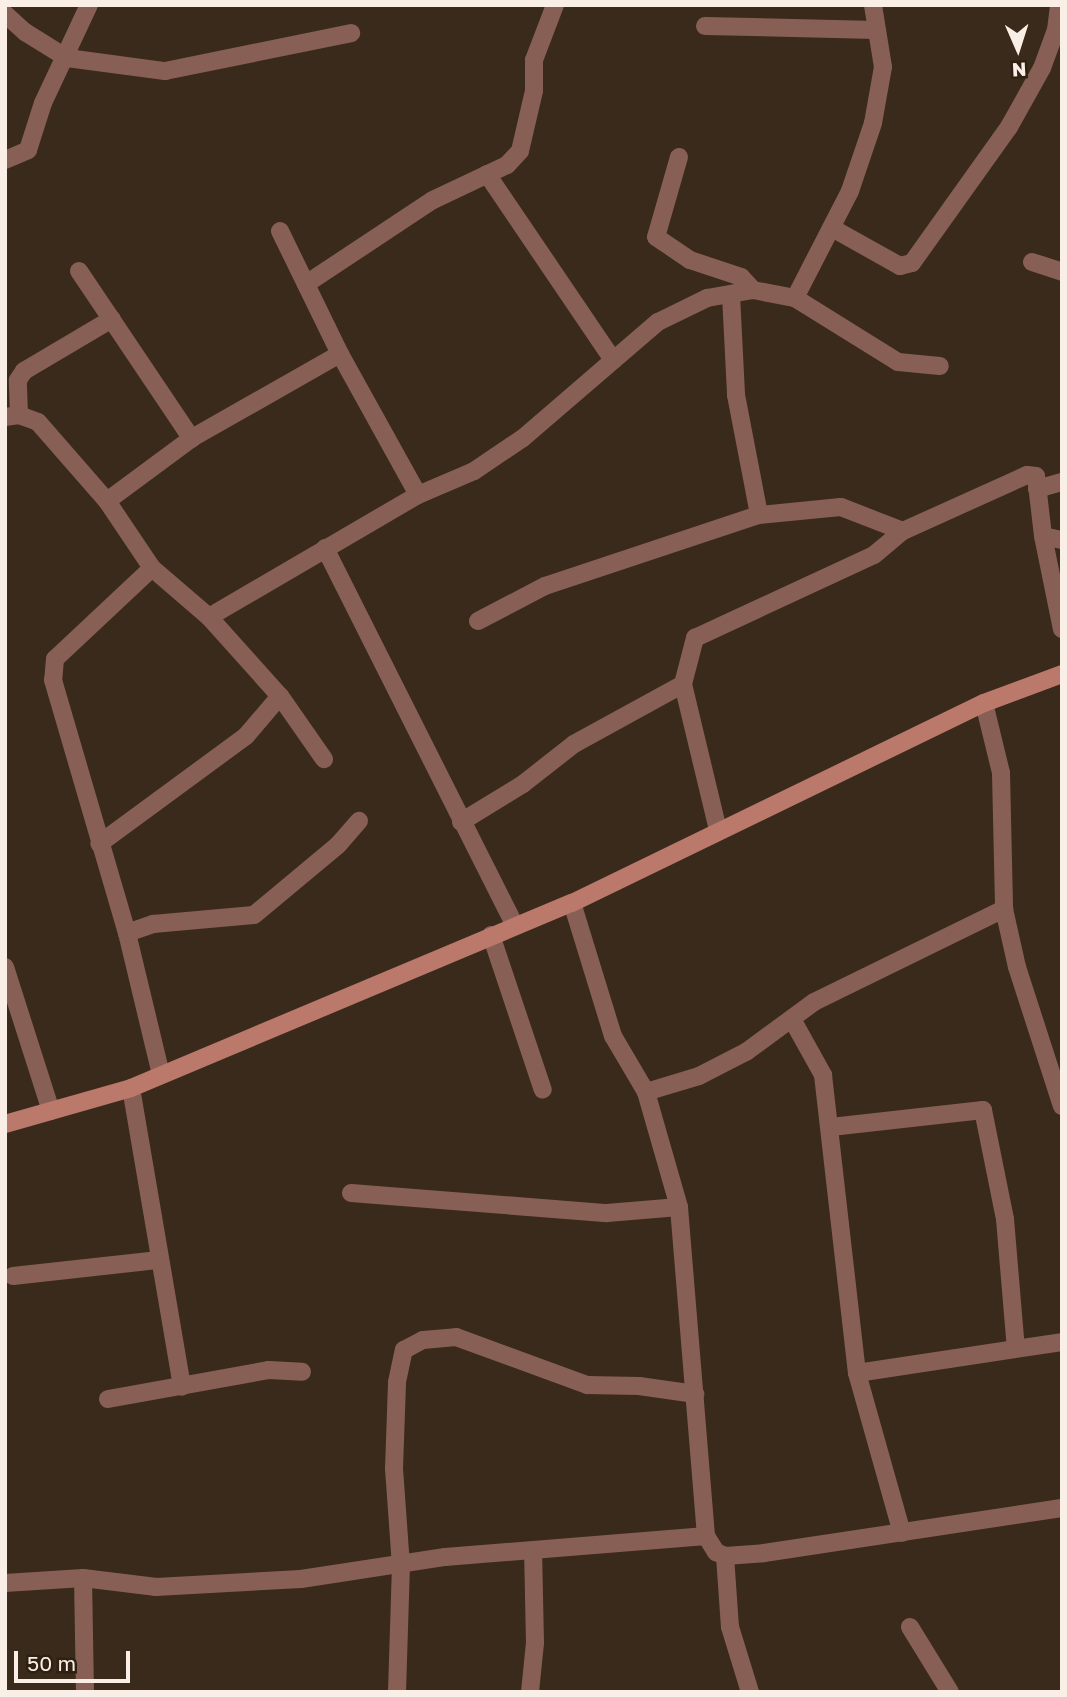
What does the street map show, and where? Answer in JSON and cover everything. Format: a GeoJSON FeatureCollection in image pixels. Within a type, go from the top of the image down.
{"type":"FeatureCollection","features":[{"type":"Feature","properties":{"kind":"street"},"geometry":{"type":"LineString","coordinates":[[5,160],[28,150],[43,103],[68,58],[89,5]]}},
{"type":"Feature","properties":{"kind":"street"},"geometry":{"type":"LineString","coordinates":[[306,284],[433,200],[507,165],[520,151],[534,91],[534,60],[555,5]]}},
{"type":"Feature","properties":{"kind":"street"},"geometry":{"type":"LineString","coordinates":[[795,298],[850,191],[873,123],[883,67],[873,5]]}},
{"type":"Feature","properties":{"kind":"street"},"geometry":{"type":"LineString","coordinates":[[832,228],[900,266],[912,263],[1009,127],[1042,68],[1056,30],[1059,5]]}},
{"type":"Feature","properties":{"kind":"street"},"geometry":{"type":"LineString","coordinates":[[5,14],[25,32],[68,58],[165,71],[351,33]]}},
{"type":"Feature","properties":{"kind":"street"},"geometry":{"type":"LineString","coordinates":[[705,26],[876,30]]}},
{"type":"Feature","properties":{"kind":"street"},"geometry":{"type":"LineString","coordinates":[[679,157],[656,236],[690,260],[741,277],[753,290]]}},
{"type":"Feature","properties":{"kind":"street"},"geometry":{"type":"LineString","coordinates":[[487,174],[613,360]]}},
{"type":"Feature","properties":{"kind":"street"},"geometry":{"type":"LineString","coordinates":[[280,231],[340,355],[418,495]]}},
{"type":"Feature","properties":{"kind":"street"},"geometry":{"type":"LineString","coordinates":[[1032,262],[1062,272]]}},
{"type":"Feature","properties":{"kind":"street"},"geometry":{"type":"LineString","coordinates":[[709,265],[723,295],[736,395],[759,514]]}},
{"type":"Feature","properties":{"kind":"street"},"geometry":{"type":"LineString","coordinates":[[79,271],[192,439]]}},
{"type":"Feature","properties":{"kind":"street"},"geometry":{"type":"LineString","coordinates":[[209,617],[418,495],[474,471],[523,438],[658,322],[723,295],[753,290],[795,298],[898,362],[940,366]]}},
{"type":"Feature","properties":{"kind":"street"},"geometry":{"type":"LineString","coordinates":[[112,320],[24,370],[18,380],[12,416],[38,422],[107,501],[152,568],[209,617],[280,696],[324,759]]}},
{"type":"Feature","properties":{"kind":"street"},"geometry":{"type":"LineString","coordinates":[[107,501],[192,439],[340,355]]}},
{"type":"Feature","properties":{"kind":"street"},"geometry":{"type":"LineString","coordinates":[[718,830],[683,684],[695,638],[874,555],[902,531],[1027,474],[1035,476],[1043,536],[1062,629]]}},
{"type":"Feature","properties":{"kind":"street"},"geometry":{"type":"LineString","coordinates":[[1037,489],[1062,482]]}},
{"type":"Feature","properties":{"kind":"street"},"geometry":{"type":"LineString","coordinates":[[478,621],[558,581],[759,514],[841,507],[902,531]]}},
{"type":"Feature","properties":{"kind":"street"},"geometry":{"type":"LineString","coordinates":[[1043,536],[1062,540]]}},
{"type":"Feature","properties":{"kind":"street"},"geometry":{"type":"LineString","coordinates":[[325,548],[515,926]]}},
{"type":"Feature","properties":{"kind":"street"},"geometry":{"type":"LineString","coordinates":[[152,568],[55,659],[53,680],[127,933],[161,1075]]}},
{"type":"Feature","properties":{"kind":"street"},"geometry":{"type":"LineString","coordinates":[[5,1124],[131,1088],[572,903],[984,703],[1062,674]]}},
{"type":"Feature","properties":{"kind":"street"},"geometry":{"type":"LineString","coordinates":[[461,822],[523,784],[574,744],[683,684]]}},
{"type":"Feature","properties":{"kind":"street"},"geometry":{"type":"LineString","coordinates":[[99,844],[246,736],[280,696]]}},
{"type":"Feature","properties":{"kind":"street"},"geometry":{"type":"LineString","coordinates":[[984,703],[1001,773],[1004,909],[1017,967],[1062,1106]]}},
{"type":"Feature","properties":{"kind":"street"},"geometry":{"type":"LineString","coordinates":[[127,933],[153,924],[254,915],[338,845],[359,821]]}},
{"type":"Feature","properties":{"kind":"street"},"geometry":{"type":"LineString","coordinates":[[572,903],[613,1036],[646,1091],[679,1207],[706,1535],[725,1556],[730,1627],[750,1692]]}},
{"type":"Feature","properties":{"kind":"street"},"geometry":{"type":"LineString","coordinates":[[646,1091],[699,1076],[793,1021],[814,1002],[1004,909]]}},
{"type":"Feature","properties":{"kind":"street"},"geometry":{"type":"LineString","coordinates":[[491,935],[543,1090]]}},
{"type":"Feature","properties":{"kind":"street"},"geometry":{"type":"LineString","coordinates":[[5,967],[51,1111]]}},
{"type":"Feature","properties":{"kind":"street"},"geometry":{"type":"LineString","coordinates":[[793,1021],[823,1075],[857,1373],[902,1533]]}},
{"type":"Feature","properties":{"kind":"street"},"geometry":{"type":"LineString","coordinates":[[131,1088],[182,1387]]}},
{"type":"Feature","properties":{"kind":"street"},"geometry":{"type":"LineString","coordinates":[[831,1127],[983,1110],[1005,1219],[1016,1349]]}},
{"type":"Feature","properties":{"kind":"street"},"geometry":{"type":"LineString","coordinates":[[351,1193],[607,1213],[679,1207]]}},
{"type":"Feature","properties":{"kind":"street"},"geometry":{"type":"LineString","coordinates":[[13,1276],[159,1260]]}},
{"type":"Feature","properties":{"kind":"street"},"geometry":{"type":"LineString","coordinates":[[397,1692],[401,1566],[394,1469],[399,1366],[404,1350],[423,1340],[456,1337],[587,1385],[639,1385],[695,1394]]}},
{"type":"Feature","properties":{"kind":"street"},"geometry":{"type":"LineString","coordinates":[[857,1373],[1062,1342]]}},
{"type":"Feature","properties":{"kind":"street"},"geometry":{"type":"LineString","coordinates":[[108,1399],[269,1370],[302,1372]]}},
{"type":"Feature","properties":{"kind":"street"},"geometry":{"type":"LineString","coordinates":[[725,1556],[826,1547],[1062,1508]]}},
{"type":"Feature","properties":{"kind":"street"},"geometry":{"type":"LineString","coordinates":[[5,1583],[83,1578],[156,1587],[301,1579],[533,1550],[706,1535]]}},
{"type":"Feature","properties":{"kind":"street"},"geometry":{"type":"LineString","coordinates":[[530,1692],[535,1643],[533,1550]]}},
{"type":"Feature","properties":{"kind":"street"},"geometry":{"type":"LineString","coordinates":[[83,1578],[85,1692]]}},
{"type":"Feature","properties":{"kind":"street"},"geometry":{"type":"LineString","coordinates":[[910,1627],[950,1692]]}}]}
